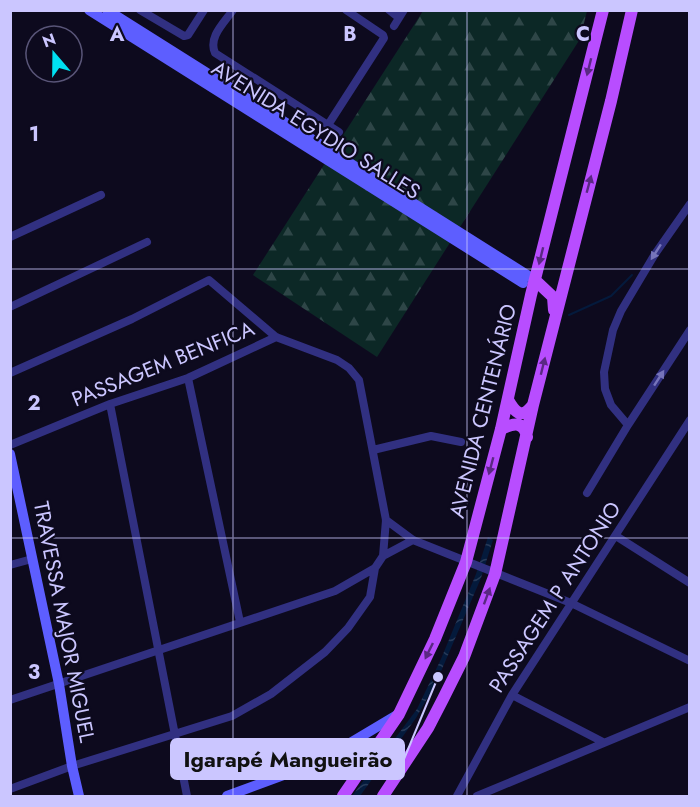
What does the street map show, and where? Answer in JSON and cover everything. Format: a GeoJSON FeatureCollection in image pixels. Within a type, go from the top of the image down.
{"type":"FeatureCollection","features":[{"type":"Feature","properties":{"kind":"main road","name":"AVENIDA CENTENÁRIO"},"geometry":{"type":"LineString","coordinates":[[343,796],[399,714],[469,563],[531,295],[603,10]]}},
{"type":"Feature","properties":{"kind":"main road"},"geometry":{"type":"LineString","coordinates":[[383,796],[428,728],[464,657],[493,573],[632,10]]}},
{"type":"Feature","properties":{"kind":"main road"},"geometry":{"type":"LineString","coordinates":[[536,280],[551,293],[555,303],[551,335]]}},
{"type":"Feature","properties":{"kind":"main road"},"geometry":{"type":"LineString","coordinates":[[523,283],[531,295]]}},
{"type":"Feature","properties":{"kind":"main road"},"geometry":{"type":"LineString","coordinates":[[508,400],[513,409],[522,414],[533,405]]}},
{"type":"Feature","properties":{"kind":"main road"},"geometry":{"type":"LineString","coordinates":[[501,429],[515,424],[521,425],[525,429],[527,438]]}},
{"type":"Feature","properties":{"kind":"street","name":"AVENIDA EGYDIO SALLES"},"geometry":{"type":"LineString","coordinates":[[89,10],[523,283]]}},
{"type":"Feature","properties":{"kind":"street","name":"AVENIDA EGYDIO SALLES"},"geometry":{"type":"LineString","coordinates":[[107,10],[536,280]]}},
{"type":"Feature","properties":{"kind":"street"},"geometry":{"type":"LineString","coordinates":[[140,10],[184,36],[188,35],[204,10]]}},
{"type":"Feature","properties":{"kind":"street"},"geometry":{"type":"LineString","coordinates":[[233,10],[213,39],[212,45],[215,53],[339,132]]}},
{"type":"Feature","properties":{"kind":"street"},"geometry":{"type":"LineString","coordinates":[[328,125],[384,38],[383,35],[346,10]]}},
{"type":"Feature","properties":{"kind":"street"},"geometry":{"type":"LineString","coordinates":[[389,10],[402,14],[394,26]]}},
{"type":"Feature","properties":{"kind":"street"},"geometry":{"type":"LineString","coordinates":[[10,237],[101,195]]}},
{"type":"Feature","properties":{"kind":"street"},"geometry":{"type":"LineString","coordinates":[[628,425],[611,405],[605,389],[604,372],[613,330],[621,311],[655,254],[690,204]]}},
{"type":"Feature","properties":{"kind":"street"},"geometry":{"type":"LineString","coordinates":[[10,307],[147,242]]}},
{"type":"Feature","properties":{"kind":"street"},"geometry":{"type":"LineString","coordinates":[[10,373],[132,319],[209,280],[276,337]]}},
{"type":"Feature","properties":{"kind":"street"},"geometry":{"type":"LineString","coordinates":[[587,493],[690,330]]}},
{"type":"Feature","properties":{"kind":"street","name":"PASSAGEM BENFICA"},"geometry":{"type":"LineString","coordinates":[[10,445],[110,404],[188,378],[276,337],[337,360],[350,368],[359,380],[386,520],[383,556]]}},
{"type":"Feature","properties":{"kind":"street"},"geometry":{"type":"LineString","coordinates":[[188,378],[240,622]]}},
{"type":"Feature","properties":{"kind":"street"},"geometry":{"type":"LineString","coordinates":[[110,404],[187,796]]}},
{"type":"Feature","properties":{"kind":"street","name":"PASSAGEM P ANTONIO"},"geometry":{"type":"LineString","coordinates":[[457,796],[512,695],[690,420]]}},
{"type":"Feature","properties":{"kind":"street"},"geometry":{"type":"LineString","coordinates":[[373,450],[431,436],[461,442]]}},
{"type":"Feature","properties":{"kind":"street","name":"TRAVESSA MAJOR MIGUEL"},"geometry":{"type":"LineString","coordinates":[[10,454],[59,684],[79,796]]}},
{"type":"Feature","properties":{"kind":"street"},"geometry":{"type":"LineString","coordinates":[[386,520],[413,540],[572,603],[690,661]]}},
{"type":"Feature","properties":{"kind":"street"},"geometry":{"type":"LineString","coordinates":[[616,536],[690,583]]}},
{"type":"Feature","properties":{"kind":"street"},"geometry":{"type":"LineString","coordinates":[[10,789],[72,766],[232,716],[271,694],[326,652],[359,614],[370,597],[375,568],[383,556],[413,540]]}},
{"type":"Feature","properties":{"kind":"street"},"geometry":{"type":"LineString","coordinates":[[10,565],[32,559]]}},
{"type":"Feature","properties":{"kind":"street"},"geometry":{"type":"LineString","coordinates":[[10,700],[335,591],[375,568]]}},
{"type":"Feature","properties":{"kind":"street"},"geometry":{"type":"LineString","coordinates":[[512,695],[603,742]]}},
{"type":"Feature","properties":{"kind":"street"},"geometry":{"type":"LineString","coordinates":[[477,796],[690,707]]}},
{"type":"Feature","properties":{"kind":"street"},"geometry":{"type":"LineString","coordinates":[[227,796],[297,770],[340,749],[399,714]]}},
{"type":"Feature","properties":{"kind":"green space"},"geometry":{"type":"Polygon","coordinates":[[[423,11],[587,11],[580,39],[377,357],[253,275],[423,11]]]}},
{"type":"Feature","properties":{"kind":"water"},"geometry":{"type":"Polygon","coordinates":[[[488,537],[493,540],[481,578],[436,683],[416,718],[360,796],[352,796],[417,709],[441,659],[476,574],[488,537]]]}},
{"type":"Feature","properties":{"kind":"waterway"},"geometry":{"type":"LineString","coordinates":[[569,315],[611,296],[632,275]]}},
{"type":"Feature","properties":{"kind":"place","name":"Igarapé Mangueirão"},"geometry":{"type":"Point","coordinates":[438,677]}}]}
